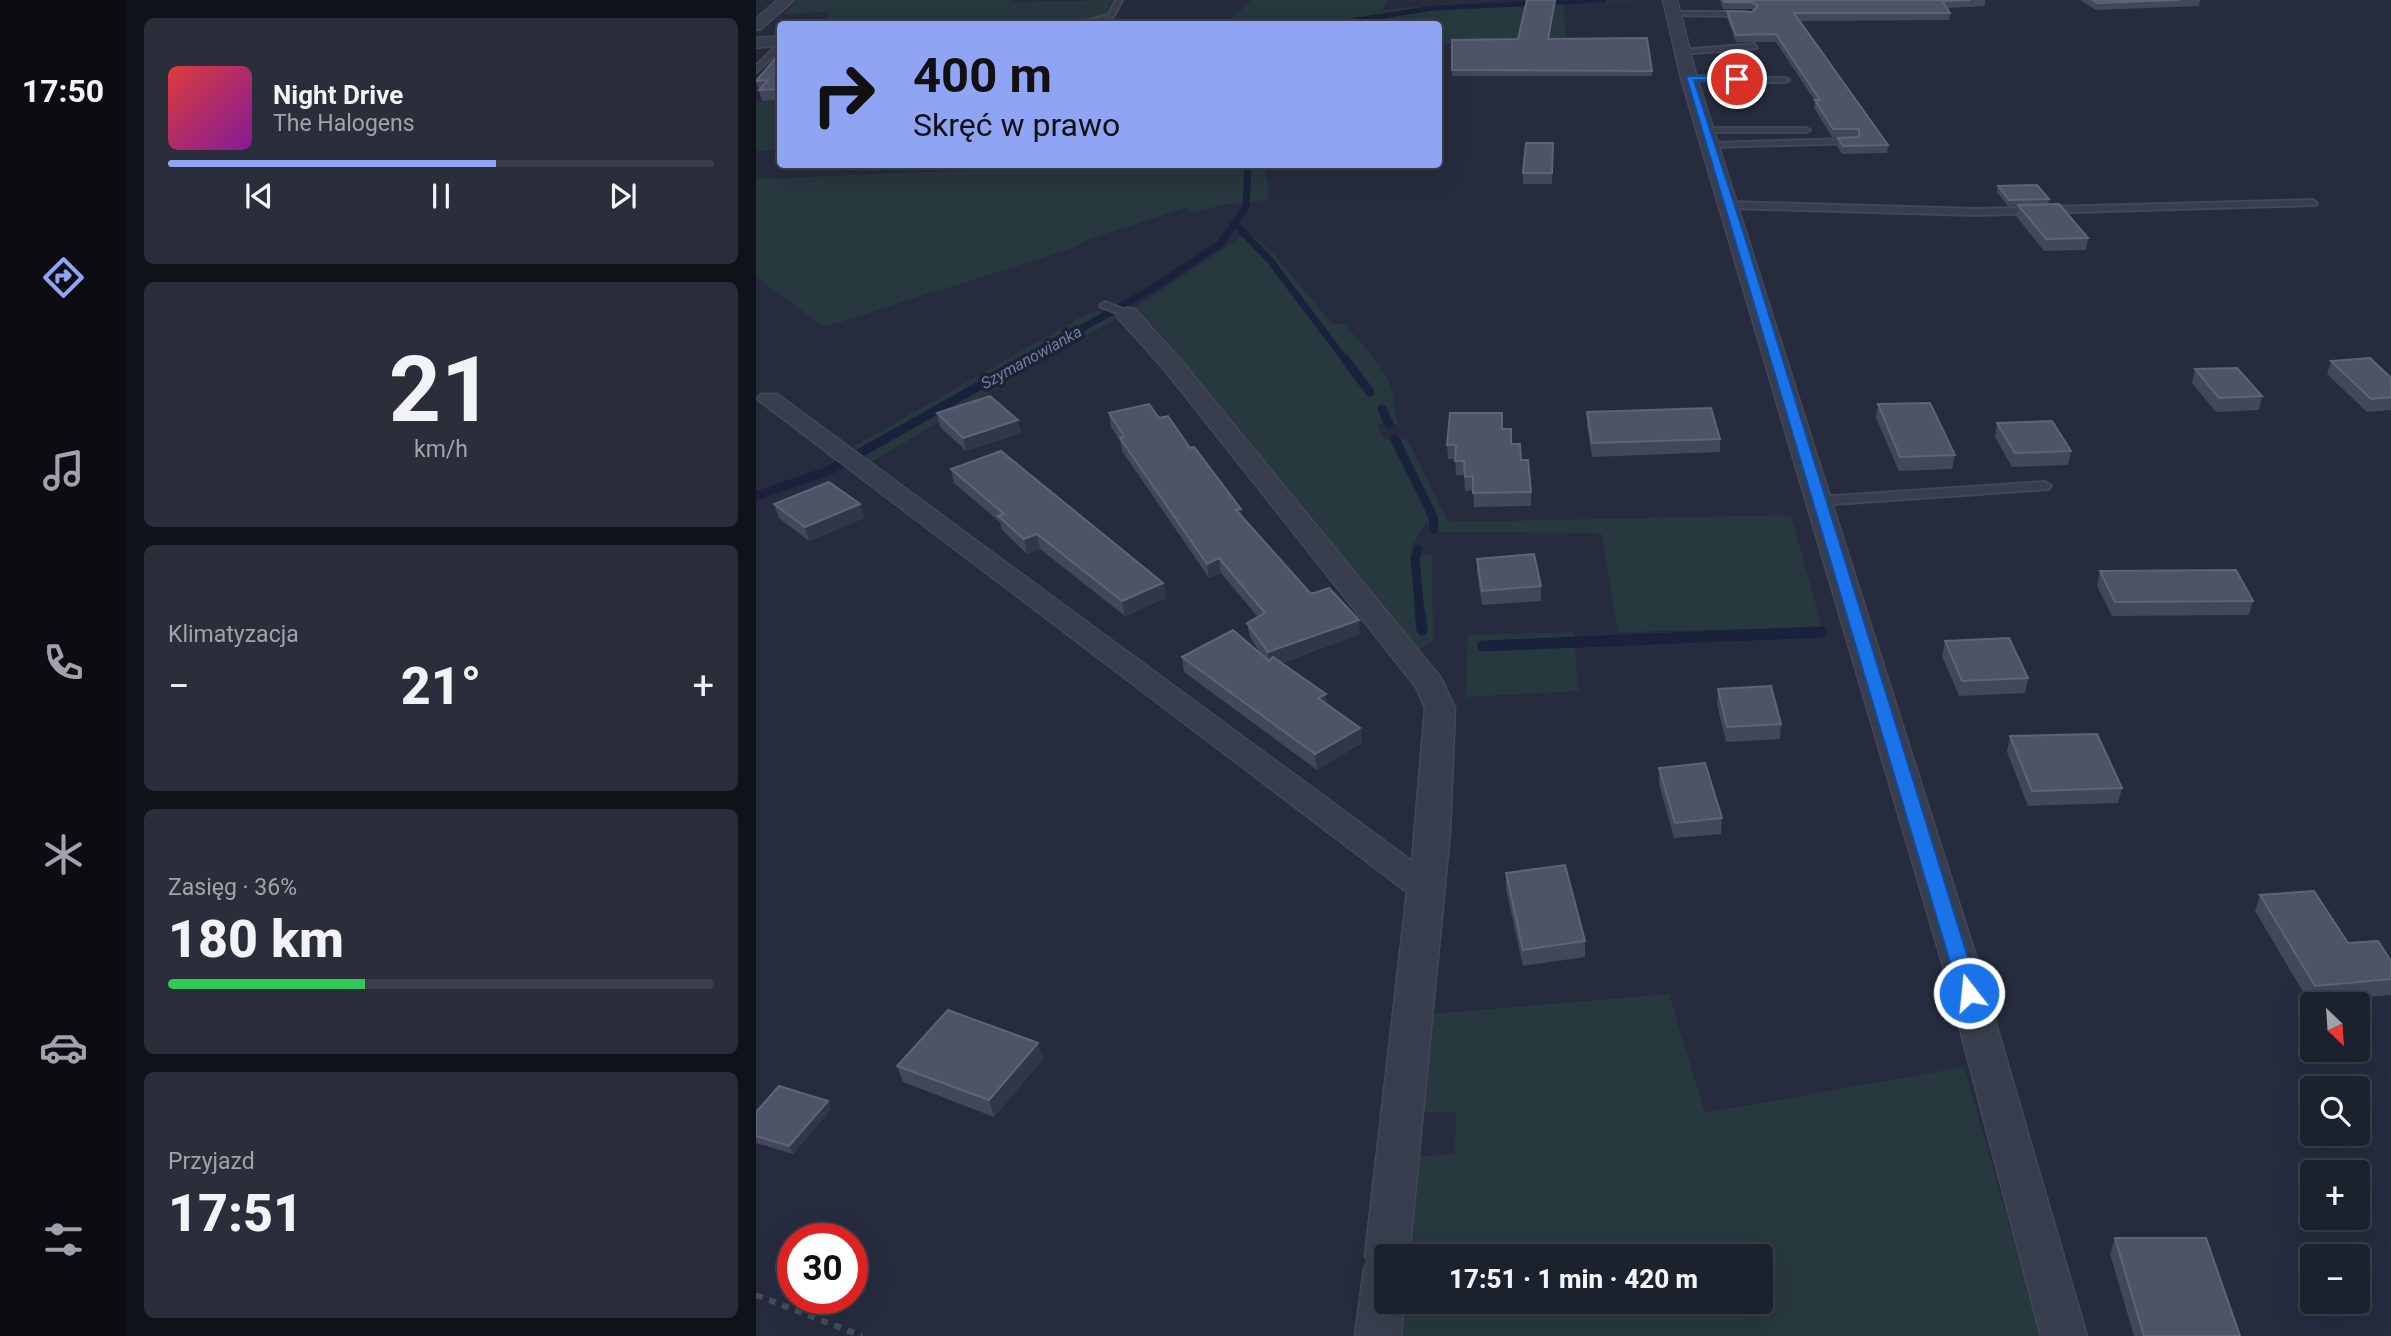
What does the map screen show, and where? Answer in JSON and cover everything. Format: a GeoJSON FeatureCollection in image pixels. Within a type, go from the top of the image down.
{"type":"FeatureCollection","features":[{"type":"Feature","properties":{"kind":"street"},"geometry":{"type":"LineString","coordinates":[[756,26],[787,0]]}},
{"type":"Feature","properties":{"kind":"street"},"geometry":{"type":"LineString","coordinates":[[1672,7],[1686,65],[1962,969],[2064,1336]]}},
{"type":"Feature","properties":{"kind":"street"},"geometry":{"type":"LineString","coordinates":[[756,43],[777,41]]}},
{"type":"Feature","properties":{"kind":"street"},"geometry":{"type":"LineString","coordinates":[[1116,310],[1180,374],[1438,697],[1440,708],[1433,833],[1388,1244]]}},
{"type":"Feature","properties":{"kind":"street"},"geometry":{"type":"LineString","coordinates":[[769,399],[1425,888]]}},
{"type":"Feature","properties":{"kind":"street"},"geometry":{"type":"LineString","coordinates":[[1378,1336],[1381,1314]]}},
{"type":"Feature","properties":{"kind":"lane"},"geometry":{"type":"LineString","coordinates":[[1090,21],[1111,16],[1119,0]]}},
{"type":"Feature","properties":{"kind":"lane"},"geometry":{"type":"LineString","coordinates":[[1672,7],[1752,14]]}},
{"type":"Feature","properties":{"kind":"lane"},"geometry":{"type":"LineString","coordinates":[[1686,65],[1754,46]]}},
{"type":"Feature","properties":{"kind":"lane"},"geometry":{"type":"LineString","coordinates":[[756,70],[777,50]]}},
{"type":"Feature","properties":{"kind":"lane"},"geometry":{"type":"LineString","coordinates":[[1686,65],[1785,80]]}},
{"type":"Feature","properties":{"kind":"lane"},"geometry":{"type":"LineString","coordinates":[[1708,137],[1806,130]]}},
{"type":"Feature","properties":{"kind":"lane"},"geometry":{"type":"LineString","coordinates":[[1708,137],[1853,141]]}},
{"type":"Feature","properties":{"kind":"lane"},"geometry":{"type":"LineString","coordinates":[[1730,205],[1990,212],[2314,203]]}},
{"type":"Feature","properties":{"kind":"lane"},"geometry":{"type":"LineString","coordinates":[[1820,502],[2045,486]]}},
{"type":"Feature","properties":{"kind":"path"},"geometry":{"type":"LineString","coordinates":[[756,1295],[862,1336]]}},
{"type":"Feature","properties":{"kind":"shaded area"},"geometry":{"type":"Polygon","coordinates":[[[798,0],[1011,0],[1008,3],[1111,0],[1106,15],[1094,21],[824,21],[829,12],[783,14],[798,0]]]}},
{"type":"Feature","properties":{"kind":"shaded area"},"geometry":{"type":"Polygon","coordinates":[[[1252,0],[1387,0],[1383,10],[1560,0],[1654,1],[1563,4],[1567,43],[1442,43],[1442,21],[1229,21],[1252,0]]]}},
{"type":"Feature","properties":{"kind":"shaded area"},"geometry":{"type":"Polygon","coordinates":[[[777,101],[777,150],[756,151],[756,102],[777,101]]]}},
{"type":"Feature","properties":{"kind":"shaded area"},"geometry":{"type":"Polygon","coordinates":[[[1021,168],[1264,168],[1269,196],[1267,200],[1222,205],[1191,213],[1187,207],[1089,239],[1073,248],[824,327],[756,277],[756,179],[1021,168]]]}},
{"type":"Feature","properties":{"kind":"shaded area"},"geometry":{"type":"Polygon","coordinates":[[[1240,238],[1256,238],[1275,255],[1332,324],[1345,324],[1380,366],[1391,386],[1399,424],[1377,424],[1385,440],[1407,439],[1448,522],[1791,515],[1822,627],[1618,632],[1601,533],[1439,532],[1426,522],[1410,550],[1432,556],[1433,641],[1421,648],[1410,649],[1154,326],[1131,310],[1240,238]]]}},
{"type":"Feature","properties":{"kind":"shaded area"},"geometry":{"type":"Polygon","coordinates":[[[1099,312],[1117,318],[871,462],[853,447],[1088,313],[1099,312]]]}},
{"type":"Feature","properties":{"kind":"shaded area"},"geometry":{"type":"Polygon","coordinates":[[[1574,632],[1578,691],[1465,697],[1468,635],[1574,632]]]}},
{"type":"Feature","properties":{"kind":"shaded area"},"geometry":{"type":"Polygon","coordinates":[[[1669,994],[1705,1113],[1964,1067],[2041,1336],[1399,1336],[1401,1314],[1773,1314],[1773,1244],[1407,1244],[1416,1157],[1455,1154],[1456,1112],[1422,1112],[1432,1014],[1669,994]]]}},
{"type":"Feature","properties":{"kind":"building"},"geometry":{"type":"Polygon","coordinates":[[[1527,0],[1555,0],[1548,39],[1647,38],[1652,71],[1452,70],[1452,40],[1518,39],[1527,0]]]}},
{"type":"Feature","properties":{"kind":"building"},"geometry":{"type":"Polygon","coordinates":[[[1723,0],[1970,0],[1942,1],[1950,13],[1794,13],[1888,145],[1843,146],[1838,138],[1859,137],[1859,129],[1833,129],[1815,100],[1820,100],[1776,34],[1736,35],[1727,11],[1752,12],[1758,6],[1752,2],[1723,0]]]}},
{"type":"Feature","properties":{"kind":"building"},"geometry":{"type":"Polygon","coordinates":[[[2093,0],[2179,0],[2097,3],[2093,0]]]}},
{"type":"Feature","properties":{"kind":"building"},"geometry":{"type":"Polygon","coordinates":[[[777,56],[777,89],[759,90],[768,80],[756,81],[777,56]]]}},
{"type":"Feature","properties":{"kind":"building"},"geometry":{"type":"Polygon","coordinates":[[[1526,143],[1553,143],[1552,173],[1523,173],[1526,143]]]}},
{"type":"Feature","properties":{"kind":"building"},"geometry":{"type":"Polygon","coordinates":[[[2037,185],[2049,199],[2009,200],[1998,186],[2037,185]]]}},
{"type":"Feature","properties":{"kind":"building"},"geometry":{"type":"Polygon","coordinates":[[[2059,204],[2088,238],[2046,239],[2018,205],[2059,204]]]}},
{"type":"Feature","properties":{"kind":"building"},"geometry":{"type":"Polygon","coordinates":[[[2370,358],[2391,378],[2391,397],[2371,399],[2331,361],[2370,358]]]}},
{"type":"Feature","properties":{"kind":"building"},"geometry":{"type":"Polygon","coordinates":[[[2237,368],[2262,396],[2219,398],[2195,369],[2237,368]]]}},
{"type":"Feature","properties":{"kind":"building"},"geometry":{"type":"Polygon","coordinates":[[[990,396],[1018,420],[963,438],[937,413],[990,396]]]}},
{"type":"Feature","properties":{"kind":"building"},"geometry":{"type":"Polygon","coordinates":[[[1930,403],[1955,455],[1900,457],[1878,404],[1930,403]]]}},
{"type":"Feature","properties":{"kind":"building"},"geometry":{"type":"Polygon","coordinates":[[[1149,404],[1159,418],[1168,416],[1190,448],[1194,447],[1241,509],[1236,510],[1311,594],[1329,588],[1359,620],[1268,652],[1247,623],[1265,613],[1219,558],[1207,564],[1120,438],[1124,436],[1109,413],[1149,404]]]}},
{"type":"Feature","properties":{"kind":"building"},"geometry":{"type":"Polygon","coordinates":[[[1711,408],[1720,439],[1592,443],[1587,412],[1711,408]]]}},
{"type":"Feature","properties":{"kind":"building"},"geometry":{"type":"Polygon","coordinates":[[[1450,413],[1502,413],[1502,429],[1511,429],[1511,444],[1520,444],[1521,460],[1528,460],[1531,492],[1473,493],[1473,476],[1465,477],[1464,461],[1455,461],[1456,445],[1447,445],[1450,413]]]}},
{"type":"Feature","properties":{"kind":"building"},"geometry":{"type":"Polygon","coordinates":[[[2052,421],[2071,451],[2015,453],[1997,423],[2052,421]]]}},
{"type":"Feature","properties":{"kind":"building"},"geometry":{"type":"Polygon","coordinates":[[[1001,451],[1163,583],[1122,601],[1037,534],[1024,539],[998,516],[1004,514],[951,469],[1001,451]]]}},
{"type":"Feature","properties":{"kind":"building"},"geometry":{"type":"Polygon","coordinates":[[[829,482],[860,504],[805,527],[774,504],[829,482]]]}},
{"type":"Feature","properties":{"kind":"building"},"geometry":{"type":"Polygon","coordinates":[[[1534,554],[1541,586],[1482,591],[1477,559],[1534,554]]]}},
{"type":"Feature","properties":{"kind":"building"},"geometry":{"type":"Polygon","coordinates":[[[2236,570],[2253,601],[2115,602],[2100,571],[2236,570]]]}},
{"type":"Feature","properties":{"kind":"building"},"geometry":{"type":"Polygon","coordinates":[[[1233,630],[1269,661],[1273,657],[1326,694],[1318,698],[1360,728],[1315,754],[1182,657],[1233,630]]]}},
{"type":"Feature","properties":{"kind":"building"},"geometry":{"type":"Polygon","coordinates":[[[2009,638],[2028,678],[1962,681],[1945,641],[2009,638]]]}},
{"type":"Feature","properties":{"kind":"building"},"geometry":{"type":"Polygon","coordinates":[[[1771,686],[1781,724],[1727,727],[1718,689],[1771,686]]]}},
{"type":"Feature","properties":{"kind":"building"},"geometry":{"type":"Polygon","coordinates":[[[2097,734],[2122,788],[2032,791],[2010,736],[2097,734]]]}},
{"type":"Feature","properties":{"kind":"building"},"geometry":{"type":"Polygon","coordinates":[[[1705,763],[1722,818],[1675,823],[1659,768],[1705,763]]]}},
{"type":"Feature","properties":{"kind":"building"},"geometry":{"type":"Polygon","coordinates":[[[1565,865],[1585,941],[1523,950],[1506,873],[1565,865]]]}},
{"type":"Feature","properties":{"kind":"building"},"geometry":{"type":"Polygon","coordinates":[[[2314,891],[2348,943],[2378,941],[2391,961],[2391,979],[2315,986],[2260,895],[2314,891]]]}},
{"type":"Feature","properties":{"kind":"building"},"geometry":{"type":"Polygon","coordinates":[[[948,1010],[1038,1043],[989,1100],[897,1066],[948,1010]]]}},
{"type":"Feature","properties":{"kind":"building"},"geometry":{"type":"Polygon","coordinates":[[[779,1086],[828,1101],[789,1146],[756,1136],[756,1112],[779,1086]]]}},
{"type":"Feature","properties":{"kind":"building"},"geometry":{"type":"Polygon","coordinates":[[[2115,1238],[2206,1238],[2240,1336],[2144,1336],[2115,1238]]]}},
{"type":"Feature","properties":{"kind":"waterway","name":"Szymanowianka"},"geometry":{"type":"LineString","coordinates":[[1351,21],[1433,8],[1604,0]]}},
{"type":"Feature","properties":{"kind":"waterway","name":"Szymanowianka"},"geometry":{"type":"LineString","coordinates":[[1024,361],[1155,287],[1220,244],[1246,207],[1248,168]]}},
{"type":"Feature","properties":{"kind":"waterway"},"geometry":{"type":"LineString","coordinates":[[1235,224],[1269,259],[1346,361]]}},
{"type":"Feature","properties":{"kind":"waterway","name":"Szymanowianka"},"geometry":{"type":"LineString","coordinates":[[756,496],[828,471],[1027,359]]}},
{"type":"Feature","properties":{"kind":"waterway"},"geometry":{"type":"LineString","coordinates":[[1345,359],[1370,392]]}},
{"type":"Feature","properties":{"kind":"waterway"},"geometry":{"type":"LineString","coordinates":[[1382,409],[1389,424]]}},
{"type":"Feature","properties":{"kind":"waterway"},"geometry":{"type":"LineString","coordinates":[[1395,439],[1433,517],[1434,529]]}},
{"type":"Feature","properties":{"kind":"waterway"},"geometry":{"type":"LineString","coordinates":[[1418,550],[1415,558],[1420,614]]}},
{"type":"Feature","properties":{"kind":"waterway"},"geometry":{"type":"LineString","coordinates":[[1420,612],[1422,630]]}},
{"type":"Feature","properties":{"kind":"waterway"},"geometry":{"type":"LineString","coordinates":[[1483,646],[1821,632]]}},
{"type":"Feature","properties":{"kind":"route"},"geometry":{"type":"LineString","coordinates":[[1737,79],[1689,78],[1969,993]]}}]}
